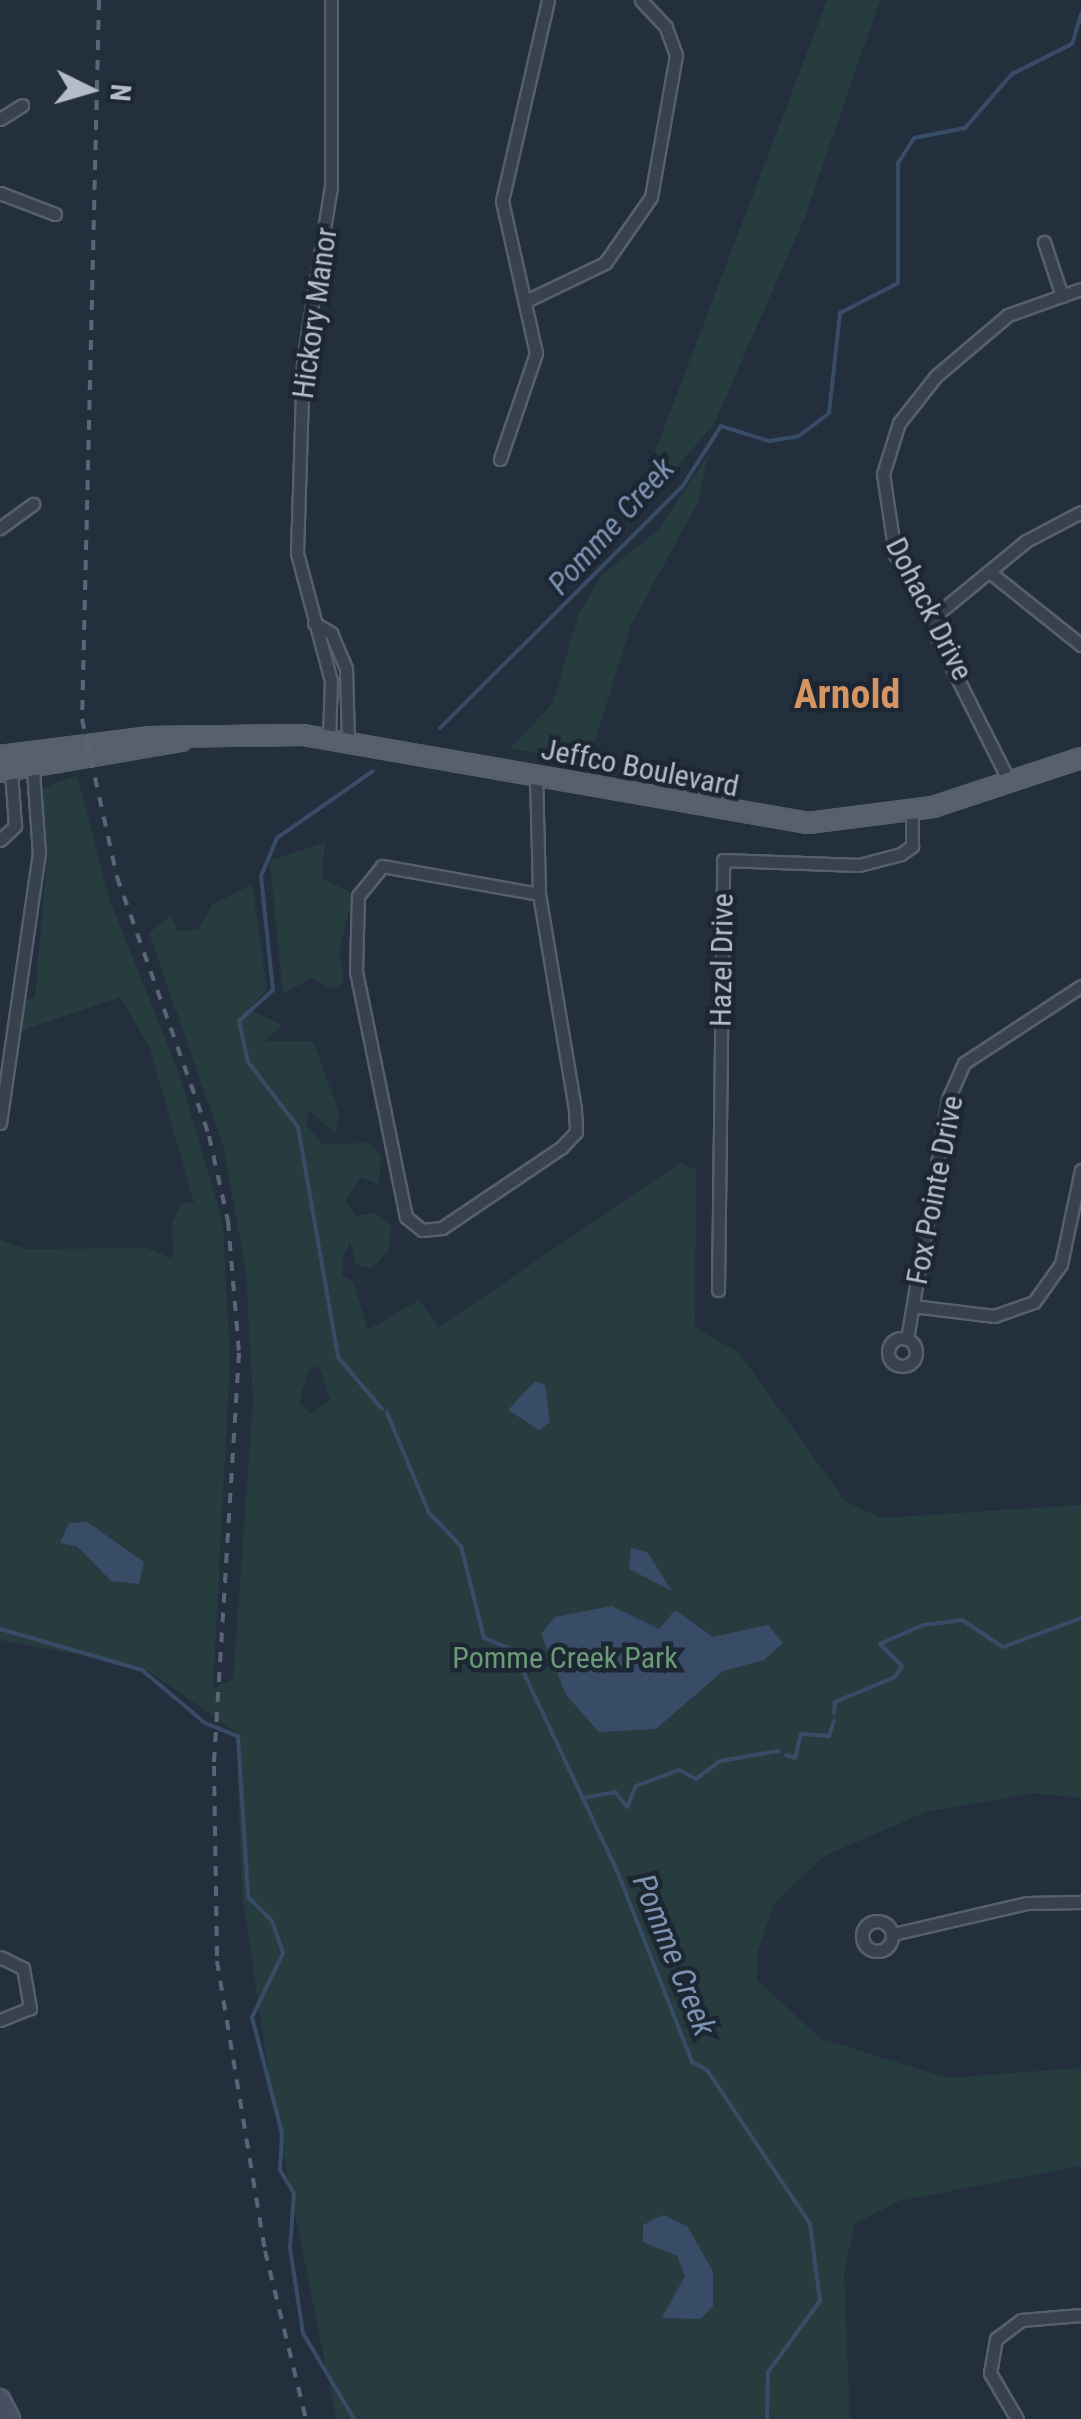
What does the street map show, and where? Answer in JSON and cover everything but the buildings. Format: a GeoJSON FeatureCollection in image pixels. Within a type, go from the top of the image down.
{"type":"FeatureCollection","features":[{"type":"Feature","properties":{"kind":"main road","name":"Jeffco Boulevard"},"geometry":{"type":"LineString","coordinates":[[4,766],[183,740],[338,739],[769,820],[844,823],[912,812],[1081,758]]}},
{"type":"Feature","properties":{"kind":"main road","name":"Jeffco Boulevard"},"geometry":{"type":"LineString","coordinates":[[4,766],[33,770],[183,740]]}},
{"type":"Feature","properties":{"kind":"street","name":"Hickory Manor"},"geometry":{"type":"LineString","coordinates":[[331,0],[332,186],[303,361],[297,554],[332,681],[338,739]]}},
{"type":"Feature","properties":{"kind":"street"},"geometry":{"type":"LineString","coordinates":[[500,460],[534,366],[530,299],[504,236],[502,201],[548,0]]}},
{"type":"Feature","properties":{"kind":"street"},"geometry":{"type":"LineString","coordinates":[[530,299],[604,263],[651,197],[676,55],[641,0]]}},
{"type":"Feature","properties":{"kind":"street"},"geometry":{"type":"LineString","coordinates":[[0,119],[22,105]]}},
{"type":"Feature","properties":{"kind":"street"},"geometry":{"type":"LineString","coordinates":[[0,193],[55,214]]}},
{"type":"Feature","properties":{"kind":"street"},"geometry":{"type":"LineString","coordinates":[[1044,242],[1062,296]]}},
{"type":"Feature","properties":{"kind":"street","name":"Dohack Drive"},"geometry":{"type":"LineString","coordinates":[[1010,783],[886,524],[881,486],[892,440],[915,397],[991,327],[1081,290]]}},
{"type":"Feature","properties":{"kind":"street"},"geometry":{"type":"LineString","coordinates":[[0,528],[32,504]]}},
{"type":"Feature","properties":{"kind":"street"},"geometry":{"type":"LineString","coordinates":[[931,619],[992,574],[1026,540],[1081,512]]}},
{"type":"Feature","properties":{"kind":"street"},"geometry":{"type":"LineString","coordinates":[[992,574],[1081,645]]}},
{"type":"Feature","properties":{"kind":"street","name":"Hickory Manor"},"geometry":{"type":"LineString","coordinates":[[314,623],[331,633],[346,669],[338,739]]}},
{"type":"Feature","properties":{"kind":"street"},"geometry":{"type":"LineString","coordinates":[[0,840],[15,826],[4,766]]}},
{"type":"Feature","properties":{"kind":"street"},"geometry":{"type":"LineString","coordinates":[[0,1123],[39,854],[33,770]]}},
{"type":"Feature","properties":{"kind":"street"},"geometry":{"type":"LineString","coordinates":[[536,776],[539,894],[576,1132],[442,1228],[422,1230],[406,1217],[364,1022],[358,896],[382,866],[539,894]]}},
{"type":"Feature","properties":{"kind":"street","name":"Hazel Drive"},"geometry":{"type":"LineString","coordinates":[[718,1290],[723,860],[858,865],[902,854],[912,846],[912,812]]}},
{"type":"Feature","properties":{"kind":"street","name":"Fox Pointe Drive"},"geometry":{"type":"LineString","coordinates":[[907,1338],[948,1099],[964,1064],[1081,986]]}},
{"type":"Feature","properties":{"kind":"street"},"geometry":{"type":"LineString","coordinates":[[914,1306],[994,1316],[1034,1302],[1061,1264],[1081,1170]]}},
{"type":"Feature","properties":{"kind":"street"},"geometry":{"type":"LineString","coordinates":[[893,1934],[1019,1904],[1081,1902]]}},
{"type":"Feature","properties":{"kind":"street"},"geometry":{"type":"LineString","coordinates":[[0,1957],[22,1968],[30,2008],[0,2020]]}},
{"type":"Feature","properties":{"kind":"street"},"geometry":{"type":"LineString","coordinates":[[1017,2419],[990,2373],[996,2339],[1021,2320],[1081,2315]]}},
{"type":"Feature","properties":{"kind":"street"},"geometry":{"type":"LineString","coordinates":[[0,2399],[10,2419]]}},
{"type":"Feature","properties":{"kind":"green space"},"geometry":{"type":"Polygon","coordinates":[[[827,0],[880,0],[804,219],[714,424],[627,525],[827,0]]]}},
{"type":"Feature","properties":{"kind":"green space"},"geometry":{"type":"Polygon","coordinates":[[[708,455],[698,502],[631,625],[588,763],[510,748],[553,703],[578,615],[601,576],[657,531],[708,455]]]}},
{"type":"Feature","properties":{"kind":"green space","name":"Pomme Creek Park"},"geometry":{"type":"Polygon","coordinates":[[[77,775],[110,901],[179,1073],[223,1224],[230,1359],[213,1688],[233,1680],[253,1401],[246,1273],[224,1148],[149,933],[171,915],[178,931],[198,930],[212,905],[252,884],[267,989],[249,1009],[282,1025],[265,1041],[313,1041],[339,1113],[335,1133],[309,1110],[306,1124],[322,1144],[369,1143],[381,1156],[379,1185],[361,1177],[345,1201],[356,1216],[375,1213],[391,1226],[389,1250],[371,1269],[356,1264],[350,1242],[344,1254],[342,1276],[353,1281],[368,1330],[419,1300],[439,1327],[680,1163],[696,1169],[695,1327],[739,1353],[845,1501],[881,1518],[1081,1505],[1081,1798],[1033,1793],[926,1812],[824,1856],[774,1904],[758,1951],[757,1980],[820,2038],[947,2078],[1081,2068],[1081,2166],[899,2201],[855,2224],[844,2272],[850,2419],[336,2419],[271,2092],[242,1891],[236,1732],[141,1666],[0,1640],[0,1240],[26,1249],[147,1248],[173,1259],[172,1223],[182,1203],[194,1203],[150,1048],[120,997],[21,1031],[26,1000],[35,998],[47,857],[41,789],[77,775]],[[319,1366],[309,1370],[299,1402],[311,1414],[330,1400],[319,1366]]]}},
{"type":"Feature","properties":{"kind":"green space"},"geometry":{"type":"Polygon","coordinates":[[[325,842],[322,878],[353,894],[339,952],[344,982],[332,989],[311,978],[283,994],[270,861],[325,842]]]}},
{"type":"Feature","properties":{"kind":"water"},"geometry":{"type":"Polygon","coordinates":[[[535,1381],[545,1385],[550,1422],[539,1430],[508,1410],[535,1381]]]}},
{"type":"Feature","properties":{"kind":"water"},"geometry":{"type":"Polygon","coordinates":[[[87,1522],[144,1562],[139,1584],[111,1581],[77,1546],[60,1543],[69,1523],[87,1522]]]}},
{"type":"Feature","properties":{"kind":"water"},"geometry":{"type":"Polygon","coordinates":[[[631,1548],[647,1552],[672,1591],[629,1569],[631,1548]]]}},
{"type":"Feature","properties":{"kind":"water"},"geometry":{"type":"Polygon","coordinates":[[[612,1606],[659,1629],[675,1610],[713,1637],[768,1625],[783,1643],[764,1660],[723,1671],[656,1729],[599,1732],[566,1695],[541,1634],[555,1617],[612,1606]]]}},
{"type":"Feature","properties":{"kind":"water"},"geometry":{"type":"Polygon","coordinates":[[[663,2215],[688,2227],[713,2272],[713,2306],[701,2319],[662,2318],[685,2276],[677,2256],[643,2242],[643,2225],[663,2215]]]}},
{"type":"Feature","properties":{"kind":"waterway","name":"Pomme Creek"},"geometry":{"type":"LineString","coordinates":[[440,728],[682,487],[721,426],[769,441],[799,436],[829,413],[840,313],[898,283],[898,163],[914,138],[965,128],[1012,74],[1072,44],[1081,14]]}},
{"type":"Feature","properties":{"kind":"waterway","name":"Pomme Creek"},"geometry":{"type":"LineString","coordinates":[[373,771],[277,838],[261,876],[273,990],[239,1021],[248,1062],[298,1127],[338,1357],[382,1409]]}},
{"type":"Feature","properties":{"kind":"waterway","name":"Pomme Creek"},"geometry":{"type":"LineString","coordinates":[[387,1413],[429,1513],[461,1546],[484,1638],[509,1648]]}},
{"type":"Feature","properties":{"kind":"waterway"},"geometry":{"type":"LineString","coordinates":[[834,1713],[835,1702],[895,1677],[902,1666],[880,1644],[923,1625],[962,1620],[1003,1647],[1081,1618]]}},
{"type":"Feature","properties":{"kind":"waterway"},"geometry":{"type":"LineString","coordinates":[[0,1629],[142,1670],[205,1723],[238,1736],[248,1897],[272,1921],[283,1953],[252,2017],[282,2133],[280,2170],[294,2193],[290,2248],[303,2333],[354,2419]]}},
{"type":"Feature","properties":{"kind":"waterway","name":"Pomme Creek"},"geometry":{"type":"LineString","coordinates":[[514,1652],[618,1873],[692,2062],[707,2070],[810,2224],[820,2301],[768,2372],[767,2419]]}},
{"type":"Feature","properties":{"kind":"waterway"},"geometry":{"type":"LineString","coordinates":[[786,1755],[795,1758],[801,1734],[829,1736],[834,1721]]}},
{"type":"Feature","properties":{"kind":"waterway"},"geometry":{"type":"LineString","coordinates":[[582,1798],[615,1792],[627,1807],[636,1786],[679,1770],[696,1779],[720,1761],[778,1751]]}},
{"type":"Feature","properties":{"kind":"railway"},"geometry":{"type":"LineString","coordinates":[[99,0],[82,719],[117,877],[209,1136],[228,1221],[239,1353],[214,1766],[217,1961],[265,2251],[306,2419]]}},
{"type":"Feature","properties":{"kind":"district","name":"Arnold"},"geometry":{"type":"Point","coordinates":[847,695]}}]}
